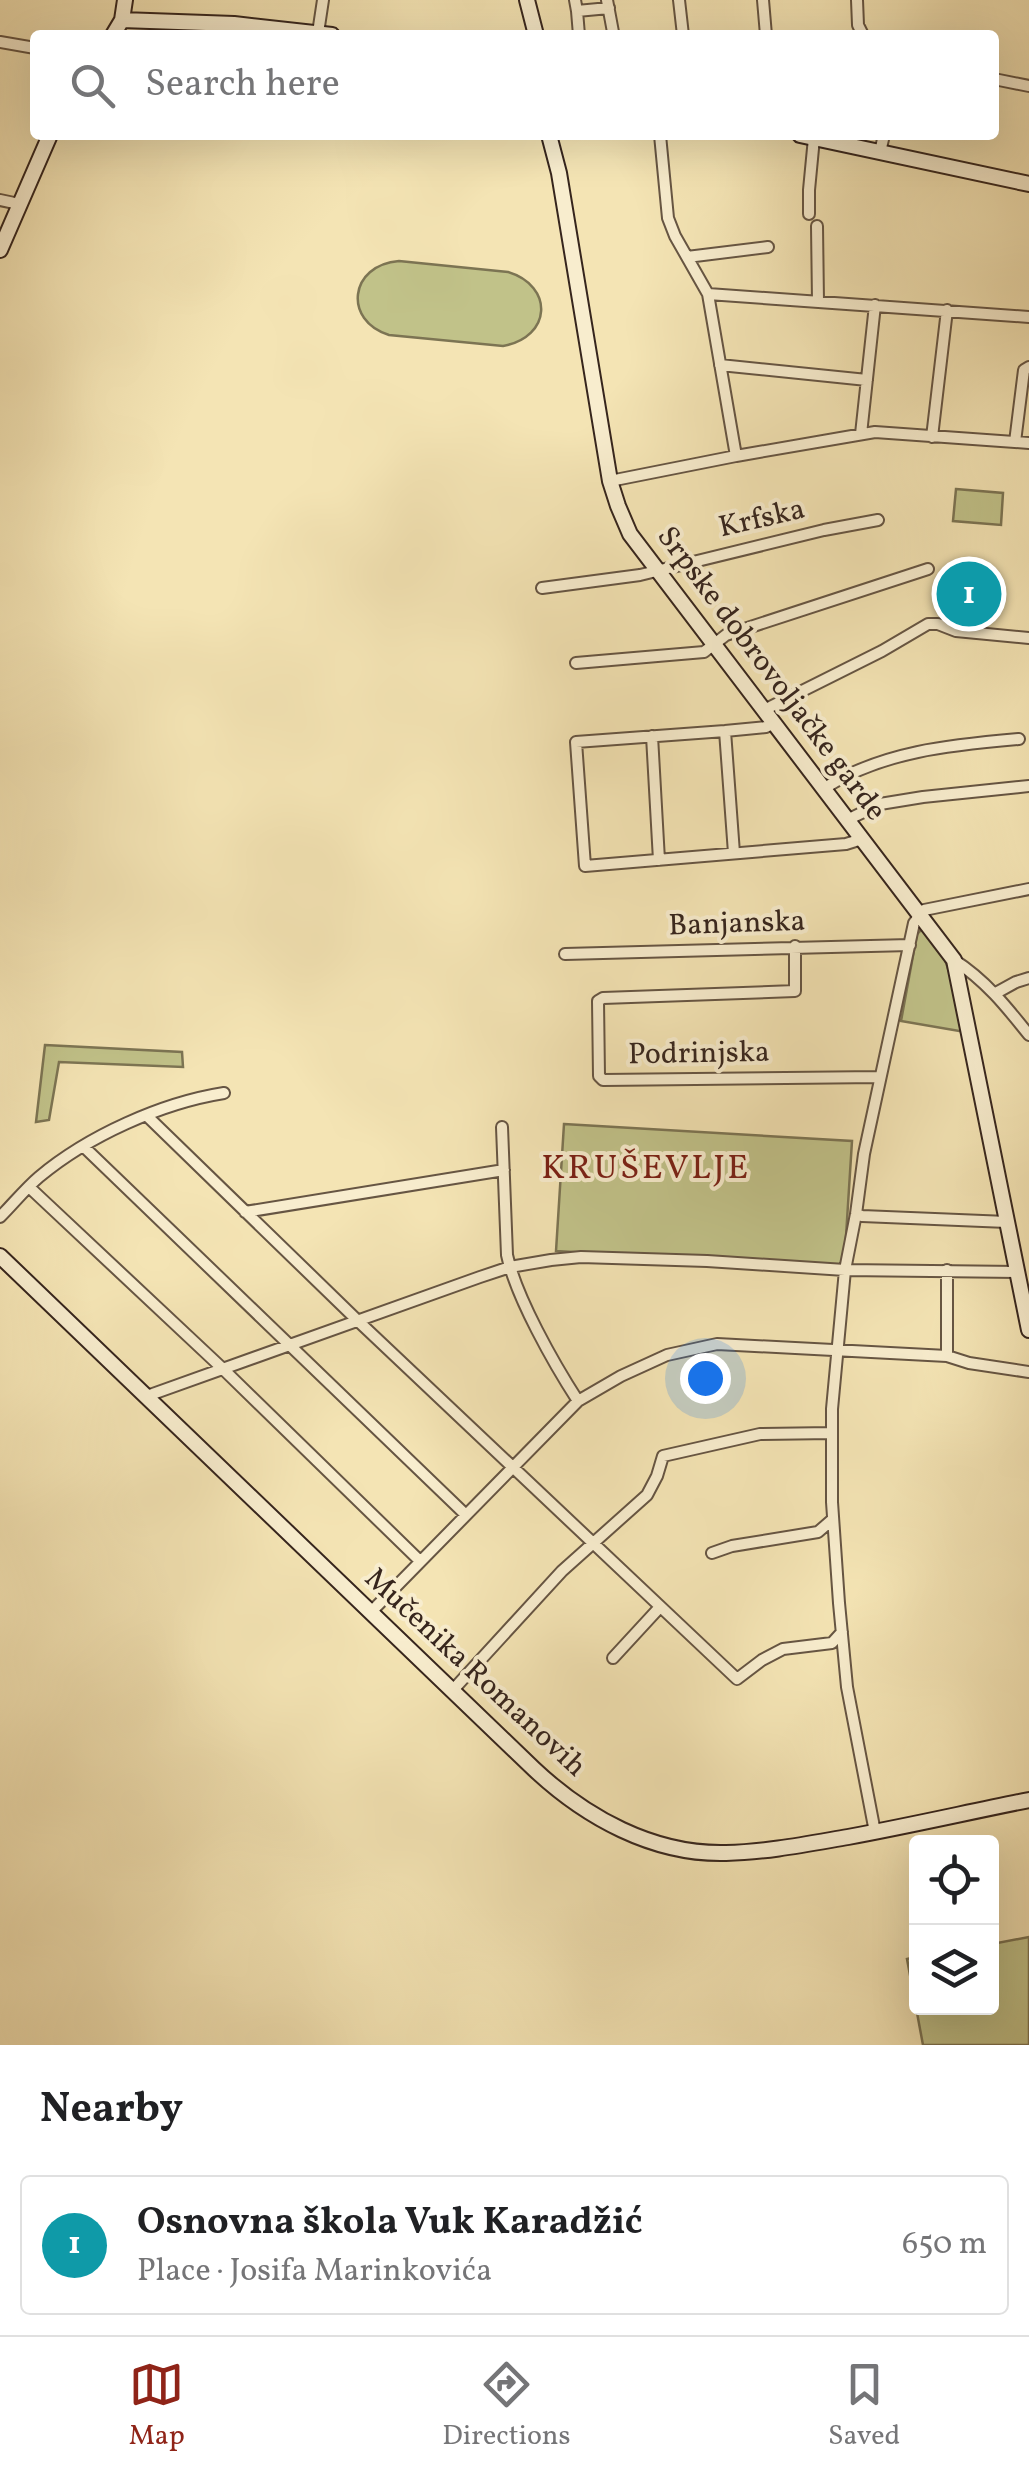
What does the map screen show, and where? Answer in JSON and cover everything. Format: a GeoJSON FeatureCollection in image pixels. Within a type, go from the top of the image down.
{"type":"FeatureCollection","features":[{"type":"Feature","properties":{"kind":"street"},"geometry":{"type":"LineString","coordinates":[[116,30],[125,0]]}},
{"type":"Feature","properties":{"kind":"street"},"geometry":{"type":"LineString","coordinates":[[323,0],[325,30]]}},
{"type":"Feature","properties":{"kind":"street"},"geometry":{"type":"LineString","coordinates":[[526,0],[534,30]]}},
{"type":"Feature","properties":{"kind":"street"},"geometry":{"type":"LineString","coordinates":[[679,0],[682,30]]}},
{"type":"Feature","properties":{"kind":"street"},"geometry":{"type":"LineString","coordinates":[[763,0],[766,30]]}},
{"type":"Feature","properties":{"kind":"street"},"geometry":{"type":"LineString","coordinates":[[857,0],[860,30]]}},
{"type":"Feature","properties":{"kind":"street"},"geometry":{"type":"LineString","coordinates":[[576,6],[608,4],[613,30]]}},
{"type":"Feature","properties":{"kind":"street"},"geometry":{"type":"LineString","coordinates":[[122,20],[206,22],[285,30]]}},
{"type":"Feature","properties":{"kind":"street"},"geometry":{"type":"LineString","coordinates":[[0,42],[30,47]]}},
{"type":"Feature","properties":{"kind":"street"},"geometry":{"type":"LineString","coordinates":[[999,80],[1029,86]]}},
{"type":"Feature","properties":{"kind":"street"},"geometry":{"type":"LineString","coordinates":[[0,250],[48,140]]}},
{"type":"Feature","properties":{"kind":"street","name":"Srpske dobrovoljačke garde"},"geometry":{"type":"LineString","coordinates":[[551,140],[610,480],[618,506],[630,534],[954,960],[1007,1222],[1022,1277],[1029,1330]]}},
{"type":"Feature","properties":{"kind":"street"},"geometry":{"type":"LineString","coordinates":[[660,140],[668,218],[708,294],[736,456]]}},
{"type":"Feature","properties":{"kind":"street"},"geometry":{"type":"LineString","coordinates":[[807,140],[809,214]]}},
{"type":"Feature","properties":{"kind":"street"},"geometry":{"type":"LineString","coordinates":[[825,140],[1029,184]]}},
{"type":"Feature","properties":{"kind":"street"},"geometry":{"type":"LineString","coordinates":[[880,152],[883,140]]}},
{"type":"Feature","properties":{"kind":"street"},"geometry":{"type":"LineString","coordinates":[[0,200],[19,204]]}},
{"type":"Feature","properties":{"kind":"street"},"geometry":{"type":"LineString","coordinates":[[817,226],[818,301]]}},
{"type":"Feature","properties":{"kind":"street"},"geometry":{"type":"LineString","coordinates":[[687,257],[768,247]]}},
{"type":"Feature","properties":{"kind":"street"},"geometry":{"type":"LineString","coordinates":[[708,294],[1029,317]]}},
{"type":"Feature","properties":{"kind":"street"},"geometry":{"type":"LineString","coordinates":[[861,434],[875,305]]}},
{"type":"Feature","properties":{"kind":"street"},"geometry":{"type":"LineString","coordinates":[[932,437],[946,310]]}},
{"type":"Feature","properties":{"kind":"street"},"geometry":{"type":"LineString","coordinates":[[720,365],[867,380]]}},
{"type":"Feature","properties":{"kind":"street"},"geometry":{"type":"LineString","coordinates":[[1015,442],[1024,370],[1029,367]]}},
{"type":"Feature","properties":{"kind":"street"},"geometry":{"type":"LineString","coordinates":[[610,480],[875,432],[1029,443]]}},
{"type":"Feature","properties":{"kind":"street","name":"Krfska"},"geometry":{"type":"LineString","coordinates":[[542,588],[640,575],[878,520]]}},
{"type":"Feature","properties":{"kind":"street"},"geometry":{"type":"LineString","coordinates":[[576,664],[704,652],[726,635],[755,624],[928,569]]}},
{"type":"Feature","properties":{"kind":"street"},"geometry":{"type":"LineString","coordinates":[[764,710],[928,624],[956,631],[1029,638]]}},
{"type":"Feature","properties":{"kind":"street"},"geometry":{"type":"LineString","coordinates":[[774,723],[725,731],[576,742],[584,866],[846,844],[862,839]]}},
{"type":"Feature","properties":{"kind":"street"},"geometry":{"type":"LineString","coordinates":[[725,731],[734,853]]}},
{"type":"Feature","properties":{"kind":"street"},"geometry":{"type":"LineString","coordinates":[[652,736],[658,860]]}},
{"type":"Feature","properties":{"kind":"street"},"geometry":{"type":"LineString","coordinates":[[823,789],[857,771],[908,754],[952,745],[1019,739]]}},
{"type":"Feature","properties":{"kind":"street"},"geometry":{"type":"LineString","coordinates":[[847,820],[880,804],[1029,786]]}},
{"type":"Feature","properties":{"kind":"street"},"geometry":{"type":"LineString","coordinates":[[875,1832],[838,1646],[842,1632],[832,1519],[832,1433],[845,1270],[864,1154],[914,923],[924,910],[1029,889]]}},
{"type":"Feature","properties":{"kind":"street","name":"Banjanska"},"geometry":{"type":"LineString","coordinates":[[565,954],[910,944]]}},
{"type":"Feature","properties":{"kind":"street","name":"Podrinjska"},"geometry":{"type":"LineString","coordinates":[[795,946],[794,990],[598,1000],[598,1076],[602,1080],[880,1077]]}},
{"type":"Feature","properties":{"kind":"street"},"geometry":{"type":"LineString","coordinates":[[954,960],[996,993],[1029,1035]]}},
{"type":"Feature","properties":{"kind":"street"},"geometry":{"type":"LineString","coordinates":[[996,993],[1029,978]]}},
{"type":"Feature","properties":{"kind":"street"},"geometry":{"type":"LineString","coordinates":[[0,1217],[39,1177],[83,1146],[190,1098],[224,1093]]}},
{"type":"Feature","properties":{"kind":"street"},"geometry":{"type":"LineString","coordinates":[[146,1115],[356,1320],[737,1679],[783,1649],[838,1646]]}},
{"type":"Feature","properties":{"kind":"street"},"geometry":{"type":"LineString","coordinates":[[502,1127],[510,1267],[578,1402]]}},
{"type":"Feature","properties":{"kind":"street"},"geometry":{"type":"LineString","coordinates":[[83,1146],[466,1515]]}},
{"type":"Feature","properties":{"kind":"street"},"geometry":{"type":"LineString","coordinates":[[245,1212],[504,1170]]}},
{"type":"Feature","properties":{"kind":"street"},"geometry":{"type":"LineString","coordinates":[[29,1187],[420,1562]]}},
{"type":"Feature","properties":{"kind":"street"},"geometry":{"type":"LineString","coordinates":[[856,1214],[1007,1222]]}},
{"type":"Feature","properties":{"kind":"street","name":"Mučenika Romanovih"},"geometry":{"type":"LineString","coordinates":[[0,1256],[556,1790],[602,1821],[668,1846],[723,1854],[774,1850],[1029,1800]]}},
{"type":"Feature","properties":{"kind":"street"},"geometry":{"type":"LineString","coordinates":[[147,1396],[510,1267],[551,1260],[707,1261],[845,1270],[947,1270],[1022,1277]]}},
{"type":"Feature","properties":{"kind":"street"},"geometry":{"type":"LineString","coordinates":[[946,1356],[947,1270]]}},
{"type":"Feature","properties":{"kind":"street"},"geometry":{"type":"LineString","coordinates":[[370,1613],[578,1402],[621,1376],[667,1356],[716,1344],[946,1356],[1029,1372]]}},
{"type":"Feature","properties":{"kind":"street"},"geometry":{"type":"LineString","coordinates":[[452,1691],[562,1571],[647,1495],[663,1456],[760,1434],[832,1433]]}},
{"type":"Feature","properties":{"kind":"street"},"geometry":{"type":"LineString","coordinates":[[712,1553],[818,1532],[832,1519]]}},
{"type":"Feature","properties":{"kind":"street"},"geometry":{"type":"LineString","coordinates":[[818,1532],[834,1544]]}},
{"type":"Feature","properties":{"kind":"street"},"geometry":{"type":"LineString","coordinates":[[613,1658],[660,1607]]}},
{"type":"Feature","properties":{"kind":"green space"},"geometry":{"type":"Polygon","coordinates":[[[399,261],[508,272],[534,288],[540,299],[538,322],[531,333],[503,346],[389,335],[364,318],[358,294],[370,272],[399,261]]]}},
{"type":"Feature","properties":{"kind":"green space"},"geometry":{"type":"Polygon","coordinates":[[[956,489],[1003,493],[1001,525],[953,521],[956,489]]]}},
{"type":"Feature","properties":{"kind":"green space"},"geometry":{"type":"Polygon","coordinates":[[[923,928],[944,957],[965,1032],[901,1021],[917,934],[923,928]]]}},
{"type":"Feature","properties":{"kind":"green space"},"geometry":{"type":"Polygon","coordinates":[[[45,1045],[182,1052],[183,1067],[59,1062],[49,1120],[36,1122],[45,1045]]]}},
{"type":"Feature","properties":{"kind":"green space"},"geometry":{"type":"Polygon","coordinates":[[[564,1124],[852,1141],[844,1268],[556,1251],[564,1124]]]}},
{"type":"Feature","properties":{"kind":"green space"},"geometry":{"type":"Polygon","coordinates":[[[1029,1937],[1029,2045],[923,2045],[917,2015],[999,2015],[999,1943],[1029,1937]]]}},
{"type":"Feature","properties":{"kind":"place","name":"Osnovna škola Vuk Karadžić"},"geometry":{"type":"Point","coordinates":[969,594]}},
{"type":"Feature","properties":{"kind":"district","name":"KRUŠEVLJE"},"geometry":{"type":"Point","coordinates":[646,1169]}}]}
